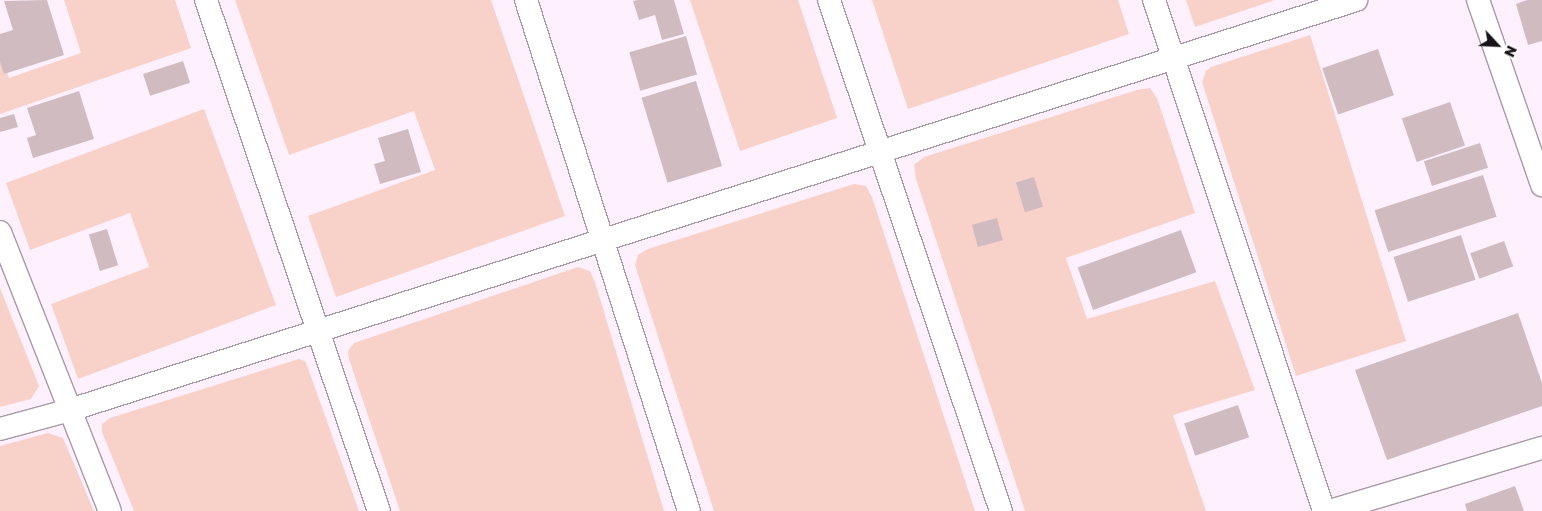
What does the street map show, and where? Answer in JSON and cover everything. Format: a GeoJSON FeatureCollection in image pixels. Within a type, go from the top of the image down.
{"type":"FeatureCollection","features":[{"type":"Feature","properties":{"kind":"street"},"geometry":{"type":"LineString","coordinates":[[206,0],[379,511]]}},
{"type":"Feature","properties":{"kind":"street"},"geometry":{"type":"LineString","coordinates":[[526,0],[688,511]]}},
{"type":"Feature","properties":{"kind":"street"},"geometry":{"type":"LineString","coordinates":[[829,0],[1001,511]]}},
{"type":"Feature","properties":{"kind":"street"},"geometry":{"type":"LineString","coordinates":[[1154,0],[1324,511]]}},
{"type":"Feature","properties":{"kind":"street"},"geometry":{"type":"LineString","coordinates":[[0,430],[70,410],[1356,0]]}},
{"type":"Feature","properties":{"kind":"street"},"geometry":{"type":"LineString","coordinates":[[1478,0],[1542,185]]}},
{"type":"Feature","properties":{"kind":"street"},"geometry":{"type":"LineString","coordinates":[[0,232],[110,511]]}},
{"type":"Feature","properties":{"kind":"street"},"geometry":{"type":"LineString","coordinates":[[1330,511],[1542,448]]}},
{"type":"Feature","properties":{"kind":"shaded area"},"geometry":{"type":"Polygon","coordinates":[[[64,0],[175,0],[191,48],[0,114],[0,53],[9,78],[81,53],[64,0]]]}},
{"type":"Feature","properties":{"kind":"shaded area"},"geometry":{"type":"Polygon","coordinates":[[[235,0],[491,0],[565,216],[336,297],[308,216],[435,170],[414,111],[289,155],[235,0]]]}},
{"type":"Feature","properties":{"kind":"shaded area"},"geometry":{"type":"Polygon","coordinates":[[[690,0],[798,0],[837,118],[740,151],[690,0]]]}},
{"type":"Feature","properties":{"kind":"shaded area"},"geometry":{"type":"Polygon","coordinates":[[[872,0],[1118,0],[1129,34],[908,109],[872,0]]]}},
{"type":"Feature","properties":{"kind":"shaded area"},"geometry":{"type":"Polygon","coordinates":[[[1186,0],[1275,0],[1195,27],[1186,0]]]}},
{"type":"Feature","properties":{"kind":"shaded area"},"geometry":{"type":"Polygon","coordinates":[[[1310,35],[1406,341],[1296,376],[1202,82],[1206,71],[1211,67],[1310,35]]]}},
{"type":"Feature","properties":{"kind":"shaded area"},"geometry":{"type":"Polygon","coordinates":[[[1150,88],[1157,98],[1195,213],[1066,258],[1087,319],[1215,281],[1255,390],[1173,415],[1206,511],[1025,511],[916,179],[914,165],[924,157],[1137,90],[1150,88]]]}},
{"type":"Feature","properties":{"kind":"shaded area"},"geometry":{"type":"Polygon","coordinates":[[[204,109],[276,305],[78,379],[51,304],[149,267],[130,213],[30,250],[6,183],[204,109]]]}},
{"type":"Feature","properties":{"kind":"shaded area"},"geometry":{"type":"Polygon","coordinates":[[[854,184],[866,186],[872,197],[975,511],[714,511],[635,265],[638,255],[648,249],[854,184]]]}},
{"type":"Feature","properties":{"kind":"shaded area"},"geometry":{"type":"Polygon","coordinates":[[[578,267],[590,271],[595,282],[664,511],[400,511],[349,359],[348,351],[354,343],[578,267]]]}},
{"type":"Feature","properties":{"kind":"shaded area"},"geometry":{"type":"Polygon","coordinates":[[[0,288],[39,386],[31,399],[0,407],[0,288]]]}},
{"type":"Feature","properties":{"kind":"shaded area"},"geometry":{"type":"Polygon","coordinates":[[[299,359],[305,361],[308,368],[359,511],[134,511],[102,432],[102,424],[110,418],[299,359]]]}},
{"type":"Feature","properties":{"kind":"shaded area"},"geometry":{"type":"Polygon","coordinates":[[[48,433],[63,438],[94,511],[0,511],[0,446],[48,433]]]}},
{"type":"Feature","properties":{"kind":"building"},"geometry":{"type":"Polygon","coordinates":[[[47,0],[64,55],[4,74],[0,62],[0,34],[13,30],[4,1],[47,0]]]}},
{"type":"Feature","properties":{"kind":"building"},"geometry":{"type":"Polygon","coordinates":[[[674,0],[684,34],[662,40],[655,15],[639,20],[633,1],[674,0]]]}},
{"type":"Feature","properties":{"kind":"building"},"geometry":{"type":"Polygon","coordinates":[[[1527,0],[1542,0],[1542,41],[1528,45],[1516,4],[1527,0]]]}},
{"type":"Feature","properties":{"kind":"building"},"geometry":{"type":"Polygon","coordinates":[[[686,36],[697,74],[640,91],[629,52],[686,36]]]}},
{"type":"Feature","properties":{"kind":"building"},"geometry":{"type":"Polygon","coordinates":[[[1378,49],[1394,95],[1338,115],[1322,68],[1378,49]]]}},
{"type":"Feature","properties":{"kind":"building"},"geometry":{"type":"Polygon","coordinates":[[[183,61],[190,83],[150,96],[143,74],[183,61]]]}},
{"type":"Feature","properties":{"kind":"building"},"geometry":{"type":"Polygon","coordinates":[[[696,81],[722,166],[668,183],[641,98],[696,81]]]}},
{"type":"Feature","properties":{"kind":"building"},"geometry":{"type":"Polygon","coordinates":[[[79,91],[94,139],[33,158],[27,138],[36,135],[27,108],[79,91]]]}},
{"type":"Feature","properties":{"kind":"building"},"geometry":{"type":"Polygon","coordinates":[[[1450,102],[1465,145],[1417,162],[1402,119],[1450,102]]]}},
{"type":"Feature","properties":{"kind":"building"},"geometry":{"type":"Polygon","coordinates":[[[14,114],[18,127],[0,132],[0,118],[14,114]]]}},
{"type":"Feature","properties":{"kind":"building"},"geometry":{"type":"Polygon","coordinates":[[[408,129],[421,172],[380,184],[374,164],[385,161],[378,138],[408,129]]]}},
{"type":"Feature","properties":{"kind":"building"},"geometry":{"type":"Polygon","coordinates":[[[1480,143],[1488,168],[1432,186],[1424,161],[1480,143]]]}},
{"type":"Feature","properties":{"kind":"building"},"geometry":{"type":"Polygon","coordinates":[[[1483,175],[1497,217],[1388,252],[1375,210],[1483,175]]]}},
{"type":"Feature","properties":{"kind":"building"},"geometry":{"type":"Polygon","coordinates":[[[1034,177],[1043,207],[1025,212],[1016,183],[1034,177]]]}},
{"type":"Feature","properties":{"kind":"building"},"geometry":{"type":"Polygon","coordinates":[[[997,218],[1003,240],[978,247],[972,225],[997,218]]]}},
{"type":"Feature","properties":{"kind":"building"},"geometry":{"type":"Polygon","coordinates":[[[107,229],[118,265],[100,271],[89,235],[107,229]]]}},
{"type":"Feature","properties":{"kind":"building"},"geometry":{"type":"Polygon","coordinates":[[[1181,230],[1196,272],[1093,310],[1078,268],[1181,230]]]}},
{"type":"Feature","properties":{"kind":"building"},"geometry":{"type":"Polygon","coordinates":[[[1461,235],[1476,280],[1408,302],[1393,257],[1461,235]]]}},
{"type":"Feature","properties":{"kind":"building"},"geometry":{"type":"Polygon","coordinates":[[[1504,241],[1513,266],[1479,279],[1470,253],[1504,241]]]}},
{"type":"Feature","properties":{"kind":"building"},"geometry":{"type":"Polygon","coordinates":[[[1518,313],[1542,383],[1542,406],[1387,460],[1355,370],[1518,313]]]}},
{"type":"Feature","properties":{"kind":"building"},"geometry":{"type":"Polygon","coordinates":[[[1238,405],[1249,437],[1195,456],[1184,424],[1238,405]]]}},
{"type":"Feature","properties":{"kind":"building"},"geometry":{"type":"Polygon","coordinates":[[[1515,486],[1524,511],[1467,511],[1465,504],[1515,486]]]}}]}
